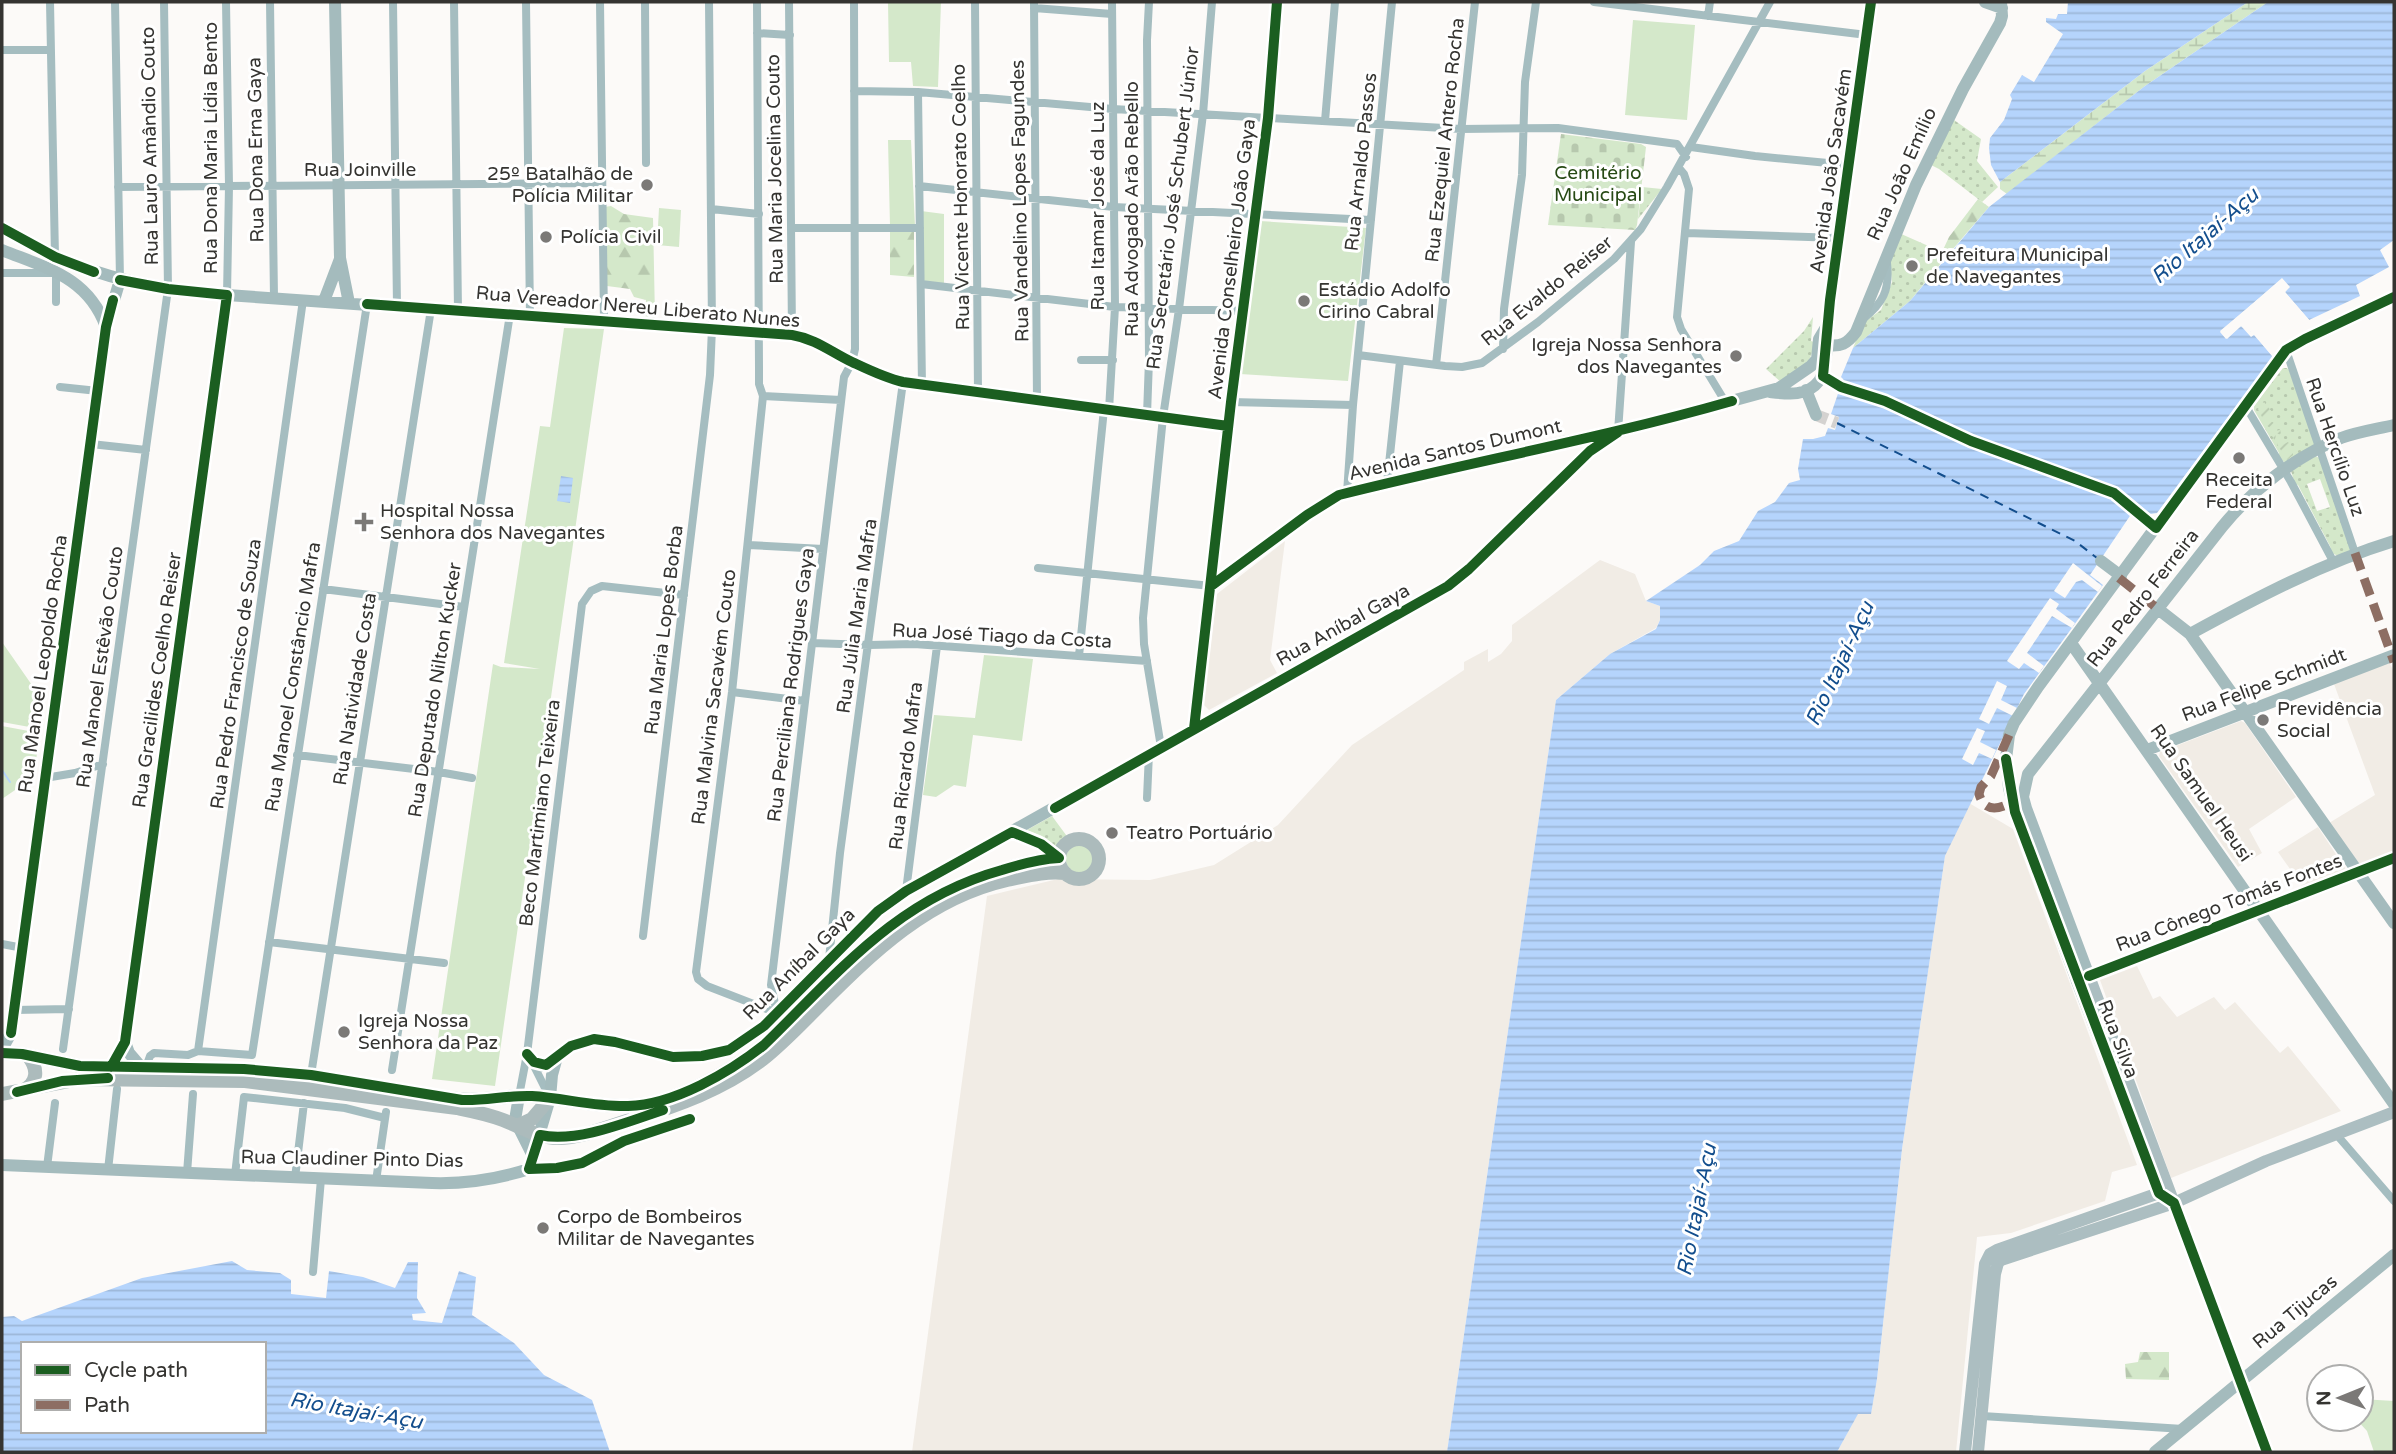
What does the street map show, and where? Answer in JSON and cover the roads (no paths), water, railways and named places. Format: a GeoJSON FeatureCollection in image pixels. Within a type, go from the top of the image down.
{"type":"FeatureCollection","features":[{"type":"Feature","properties":{"kind":"highway"},"geometry":{"type":"LineString","coordinates":[[2,1051],[106,1072],[270,1083],[457,1108],[488,1114],[540,1135],[565,1138],[603,1129],[688,1101],[724,1085],[779,1045],[883,944],[930,911],[950,899],[994,883],[1039,873],[1065,873],[1074,879],[1088,878],[1097,869],[1099,854],[1090,842],[1076,839],[1065,846],[1059,858],[1065,873]]}},
{"type":"Feature","properties":{"kind":"highway"},"geometry":{"type":"LineString","coordinates":[[2,1094],[143,1067],[244,1069],[311,1075],[462,1100],[519,1096],[615,1106],[640,1105],[670,1097],[737,1065],[764,1045],[856,953],[911,910],[954,886],[989,873],[1040,859],[1059,858]]}},
{"type":"Feature","properties":{"kind":"highway"},"geometry":{"type":"LineString","coordinates":[[20,1092],[30,1087],[34,1080],[34,1064],[29,1057]]}},
{"type":"Feature","properties":{"kind":"highway"},"geometry":{"type":"LineString","coordinates":[[517,1126],[532,1119],[550,1098]]}},
{"type":"Feature","properties":{"kind":"main road"},"geometry":{"type":"LineString","coordinates":[[335,2],[340,258],[349,303]]}},
{"type":"Feature","properties":{"kind":"main road","name":"Avenida Conselheiro João Gaya"},"geometry":{"type":"LineString","coordinates":[[1194,729],[1228,426],[1268,118],[1277,2]]}},
{"type":"Feature","properties":{"kind":"main road","name":"Avenida João Sacavém"},"geometry":{"type":"LineString","coordinates":[[1806,390],[1826,378],[1828,324],[1871,2]]}},
{"type":"Feature","properties":{"kind":"main road"},"geometry":{"type":"LineString","coordinates":[[1985,2],[2001,5]]}},
{"type":"Feature","properties":{"kind":"main road","name":"Rua João Emílio"},"geometry":{"type":"LineString","coordinates":[[1826,345],[1845,344],[1856,332],[1943,127],[2000,23],[2001,5]]}},
{"type":"Feature","properties":{"kind":"main road","name":"Rua Vereador Nereu Liberato Nunes"},"geometry":{"type":"LineString","coordinates":[[2,228],[55,257],[120,280],[168,289],[792,335],[818,342],[886,378],[922,386],[1228,426]]}},
{"type":"Feature","properties":{"kind":"main road"},"geometry":{"type":"LineString","coordinates":[[2,250],[72,281],[92,299],[101,312],[106,327]]}},
{"type":"Feature","properties":{"kind":"main road"},"geometry":{"type":"LineString","coordinates":[[324,301],[340,258]]}},
{"type":"Feature","properties":{"kind":"main road","name":"Rua Manoel Leopoldo Rocha"},"geometry":{"type":"LineString","coordinates":[[2,1051],[11,1033],[106,327],[120,280]]}},
{"type":"Feature","properties":{"kind":"main road","name":"Rua Gracilides Coelho Reiser"},"geometry":{"type":"LineString","coordinates":[[106,1072],[125,1042],[227,295]]}},
{"type":"Feature","properties":{"kind":"main road"},"geometry":{"type":"LineString","coordinates":[[2033,767],[2021,766],[2006,759],[2007,742],[2014,723],[2286,351],[2305,339],[2394,297]]}},
{"type":"Feature","properties":{"kind":"main road","name":"Avenida Santos Dumont"},"geometry":{"type":"LineString","coordinates":[[1211,586],[1330,499],[1347,493],[1563,442],[1618,432],[1779,388],[1817,359],[1819,339],[1828,324]]}},
{"type":"Feature","properties":{"kind":"main road"},"geometry":{"type":"LineString","coordinates":[[1769,391],[1793,395],[1806,390],[1816,415]]}},
{"type":"Feature","properties":{"kind":"main road","name":"Rua Pedro Ferreira"},"geometry":{"type":"LineString","coordinates":[[2033,767],[2245,502],[2283,469],[2319,448],[2342,438],[2394,425]]}},
{"type":"Feature","properties":{"kind":"main road","name":"Rua Aníbal Gaya"},"geometry":{"type":"LineString","coordinates":[[557,1056],[571,1046],[594,1039],[673,1057],[711,1055],[738,1045],[777,1013],[871,917],[906,891],[1448,586],[1469,569],[1571,468],[1618,432]]}},
{"type":"Feature","properties":{"kind":"main road"},"geometry":{"type":"LineString","coordinates":[[1563,442],[1571,468]]}},
{"type":"Feature","properties":{"kind":"main road"},"geometry":{"type":"LineString","coordinates":[[2136,513],[2156,528]]}},
{"type":"Feature","properties":{"kind":"main road"},"geometry":{"type":"LineString","coordinates":[[2190,634],[2333,561],[2394,541]]}},
{"type":"Feature","properties":{"kind":"main road"},"geometry":{"type":"LineString","coordinates":[[2101,561],[2121,576]]}},
{"type":"Feature","properties":{"kind":"main road"},"geometry":{"type":"LineString","coordinates":[[2158,609],[2190,634],[2394,923]]}},
{"type":"Feature","properties":{"kind":"main road","name":"Rua Samuel Heusi"},"geometry":{"type":"LineString","coordinates":[[2071,643],[2394,1104]]}},
{"type":"Feature","properties":{"kind":"main road","name":"Rua Felipe Schmidt"},"geometry":{"type":"LineString","coordinates":[[2147,750],[2394,655]]}},
{"type":"Feature","properties":{"kind":"main road","name":"Rua Silva"},"geometry":{"type":"LineString","coordinates":[[2006,759],[2015,811],[2174,1203],[2267,1452]]}},
{"type":"Feature","properties":{"kind":"main road","name":"Rua Silva"},"geometry":{"type":"LineString","coordinates":[[2033,767],[2024,786],[2026,808],[2159,1193]]}},
{"type":"Feature","properties":{"kind":"main road"},"geometry":{"type":"LineString","coordinates":[[1012,832],[1041,844],[1059,858]]}},
{"type":"Feature","properties":{"kind":"main road","name":"Rua Cônego Tomás Fontes"},"geometry":{"type":"LineString","coordinates":[[2083,979],[2394,858]]}},
{"type":"Feature","properties":{"kind":"main road"},"geometry":{"type":"LineString","coordinates":[[125,1042],[129,1053],[143,1067]]}},
{"type":"Feature","properties":{"kind":"main road"},"geometry":{"type":"LineString","coordinates":[[527,1054],[542,1066],[557,1056]]}},
{"type":"Feature","properties":{"kind":"main road"},"geometry":{"type":"LineString","coordinates":[[529,1169],[550,1098],[557,1056]]}},
{"type":"Feature","properties":{"kind":"main road"},"geometry":{"type":"LineString","coordinates":[[2,1105],[20,1092]]}},
{"type":"Feature","properties":{"kind":"main road"},"geometry":{"type":"LineString","coordinates":[[519,1096],[515,1114],[517,1126],[532,1154]]}},
{"type":"Feature","properties":{"kind":"main road"},"geometry":{"type":"LineString","coordinates":[[1994,1259],[2005,1258],[2174,1203],[2266,1161],[2394,1112]]}},
{"type":"Feature","properties":{"kind":"main road","name":"Rua Claudiner Pinto Dias"},"geometry":{"type":"LineString","coordinates":[[2,1165],[458,1183],[505,1176],[529,1169]]}},
{"type":"Feature","properties":{"kind":"main road"},"geometry":{"type":"LineString","coordinates":[[1965,1452],[1984,1264],[2159,1193],[2174,1203]]}},
{"type":"Feature","properties":{"kind":"main road","name":"Rua Tijucas"},"geometry":{"type":"LineString","coordinates":[[2155,1452],[2394,1255]]}},
{"type":"Feature","properties":{"kind":"main road"},"geometry":{"type":"LineString","coordinates":[[1978,1452],[1994,1259]]}},
{"type":"Feature","properties":{"kind":"street"},"geometry":{"type":"LineString","coordinates":[[50,2],[55,257]]}},
{"type":"Feature","properties":{"kind":"street"},"geometry":{"type":"LineString","coordinates":[[115,2],[120,280]]}},
{"type":"Feature","properties":{"kind":"street","name":"Rua Lauro Amândio Couto"},"geometry":{"type":"LineString","coordinates":[[164,2],[168,289]]}},
{"type":"Feature","properties":{"kind":"street","name":"Rua Dona Maria Lídia Bento"},"geometry":{"type":"LineString","coordinates":[[226,2],[229,186],[227,295]]}},
{"type":"Feature","properties":{"kind":"street","name":"Rua Dona Erna Gaya"},"geometry":{"type":"LineString","coordinates":[[270,2],[274,298]]}},
{"type":"Feature","properties":{"kind":"street"},"geometry":{"type":"LineString","coordinates":[[393,2],[397,306]]}},
{"type":"Feature","properties":{"kind":"street"},"geometry":{"type":"LineString","coordinates":[[454,2],[458,311]]}},
{"type":"Feature","properties":{"kind":"street"},"geometry":{"type":"LineString","coordinates":[[526,2],[530,316]]}},
{"type":"Feature","properties":{"kind":"street"},"geometry":{"type":"LineString","coordinates":[[600,2],[604,321]]}},
{"type":"Feature","properties":{"kind":"street"},"geometry":{"type":"LineString","coordinates":[[645,2],[646,163]]}},
{"type":"Feature","properties":{"kind":"street","name":"Rua Maria Lopes Borba"},"geometry":{"type":"LineString","coordinates":[[643,936],[708,398],[712,328],[709,2]]}},
{"type":"Feature","properties":{"kind":"street","name":"Rua Malvina Sacavém Couto"},"geometry":{"type":"LineString","coordinates":[[757,2],[759,384],[763,396],[732,692],[696,972],[698,979],[706,986],[777,1013]]}},
{"type":"Feature","properties":{"kind":"street","name":"Rua Maria Jocelina Couto"},"geometry":{"type":"LineString","coordinates":[[789,2],[792,335]]}},
{"type":"Feature","properties":{"kind":"street","name":"Rua Perciliana Rodrigues Gaya"},"geometry":{"type":"LineString","coordinates":[[777,1013],[771,985],[844,377],[855,349],[854,2]]}},
{"type":"Feature","properties":{"kind":"street","name":"Rua Vicente Honorato Coelho"},"geometry":{"type":"LineString","coordinates":[[975,2],[978,393]]}},
{"type":"Feature","properties":{"kind":"street","name":"Rua Itamar José da Luz"},"geometry":{"type":"LineString","coordinates":[[1079,656],[1113,360],[1115,307],[1112,2]]}},
{"type":"Feature","properties":{"kind":"street","name":"Rua Advogado Arão Rebello"},"geometry":{"type":"LineString","coordinates":[[1147,415],[1149,2]]}},
{"type":"Feature","properties":{"kind":"street","name":"Rua Secretário José Schubert Júnior"},"geometry":{"type":"LineString","coordinates":[[1147,798],[1156,750],[1143,627],[1147,578],[1163,417],[1203,114],[1212,2]]}},
{"type":"Feature","properties":{"kind":"street"},"geometry":{"type":"LineString","coordinates":[[1325,121],[1335,2]]}},
{"type":"Feature","properties":{"kind":"street","name":"Rua Arnaldo Passos"},"geometry":{"type":"LineString","coordinates":[[1347,493],[1392,2]]}},
{"type":"Feature","properties":{"kind":"street","name":"Rua Ezequiel Antero Rocha"},"geometry":{"type":"LineString","coordinates":[[1436,365],[1475,2]]}},
{"type":"Feature","properties":{"kind":"street"},"geometry":{"type":"LineString","coordinates":[[1503,349],[1504,309],[1522,175],[1527,64],[1536,2]]}},
{"type":"Feature","properties":{"kind":"street"},"geometry":{"type":"LineString","coordinates":[[1594,2],[1654,6],[1758,23],[1867,35]]}},
{"type":"Feature","properties":{"kind":"street"},"geometry":{"type":"LineString","coordinates":[[1708,16],[1710,2]]}},
{"type":"Feature","properties":{"kind":"street"},"geometry":{"type":"LineString","coordinates":[[1618,432],[1632,242],[1686,157],[1770,2]]}},
{"type":"Feature","properties":{"kind":"street"},"geometry":{"type":"LineString","coordinates":[[1034,5],[1112,14]]}},
{"type":"Feature","properties":{"kind":"street","name":"Rua Vandelino Lopes Fagundes"},"geometry":{"type":"LineString","coordinates":[[1034,5],[1037,400]]}},
{"type":"Feature","properties":{"kind":"street"},"geometry":{"type":"LineString","coordinates":[[757,33],[790,35]]}},
{"type":"Feature","properties":{"kind":"street"},"geometry":{"type":"LineString","coordinates":[[2,50],[51,50]]}},
{"type":"Feature","properties":{"kind":"street"},"geometry":{"type":"LineString","coordinates":[[854,91],[918,92],[1113,108],[1461,129],[1577,129],[1677,144],[1686,157]]}},
{"type":"Feature","properties":{"kind":"street"},"geometry":{"type":"LineString","coordinates":[[918,92],[922,386]]}},
{"type":"Feature","properties":{"kind":"street"},"geometry":{"type":"LineString","coordinates":[[1691,146],[1755,156],[1849,165]]}},
{"type":"Feature","properties":{"kind":"street"},"geometry":{"type":"LineString","coordinates":[[1679,168],[1689,189],[1677,317],[1681,329],[1726,403]]}},
{"type":"Feature","properties":{"kind":"street","name":"Rua Joinville"},"geometry":{"type":"LineString","coordinates":[[118,187],[602,183]]}},
{"type":"Feature","properties":{"kind":"street"},"geometry":{"type":"LineString","coordinates":[[919,186],[1114,208],[1371,220]]}},
{"type":"Feature","properties":{"kind":"street"},"geometry":{"type":"LineString","coordinates":[[710,209],[759,214]]}},
{"type":"Feature","properties":{"kind":"street"},"geometry":{"type":"LineString","coordinates":[[791,228],[920,228]]}},
{"type":"Feature","properties":{"kind":"street"},"geometry":{"type":"LineString","coordinates":[[1685,233],[1839,237]]}},
{"type":"Feature","properties":{"kind":"street","name":"Rua Evaldo Reiser"},"geometry":{"type":"LineString","coordinates":[[1358,355],[1436,365],[1477,365],[1503,349],[1568,298],[1632,242]]}},
{"type":"Feature","properties":{"kind":"street"},"geometry":{"type":"LineString","coordinates":[[2,273],[56,273],[56,302]]}},
{"type":"Feature","properties":{"kind":"street"},"geometry":{"type":"LineString","coordinates":[[920,284],[1115,307],[1244,311]]}},
{"type":"Feature","properties":{"kind":"street","name":"Rua Manoel Estêvão Couto"},"geometry":{"type":"LineString","coordinates":[[63,1049],[168,289]]}},
{"type":"Feature","properties":{"kind":"street","name":"Rua Pedro Francisco de Souza"},"geometry":{"type":"LineString","coordinates":[[198,1051],[303,300]]}},
{"type":"Feature","properties":{"kind":"street","name":"Rua Manoel Constâncio Mafra"},"geometry":{"type":"LineString","coordinates":[[198,1051],[252,1055],[367,304]]}},
{"type":"Feature","properties":{"kind":"street","name":"Rua Natividade Costa"},"geometry":{"type":"LineString","coordinates":[[311,1075],[431,309]]}},
{"type":"Feature","properties":{"kind":"street","name":"Rua Deputado Nilton Kucker"},"geometry":{"type":"LineString","coordinates":[[392,1070],[510,314]]}},
{"type":"Feature","properties":{"kind":"street","name":"Rua Hercílio Luz"},"geometry":{"type":"LineString","coordinates":[[2286,351],[2355,553]]}},
{"type":"Feature","properties":{"kind":"street"},"geometry":{"type":"LineString","coordinates":[[1081,360],[1113,360]]}},
{"type":"Feature","properties":{"kind":"street"},"geometry":{"type":"LineString","coordinates":[[1387,483],[1400,361]]}},
{"type":"Feature","properties":{"kind":"street","name":"Rua Júlia Maria Mafra"},"geometry":{"type":"LineString","coordinates":[[829,960],[840,853],[903,382]]}},
{"type":"Feature","properties":{"kind":"street"},"geometry":{"type":"LineString","coordinates":[[60,387],[98,391]]}},
{"type":"Feature","properties":{"kind":"street"},"geometry":{"type":"LineString","coordinates":[[763,396],[841,400]]}},
{"type":"Feature","properties":{"kind":"street"},"geometry":{"type":"LineString","coordinates":[[1231,402],[1353,405]]}},
{"type":"Feature","properties":{"kind":"street"},"geometry":{"type":"LineString","coordinates":[[2245,405],[2333,561]]}},
{"type":"Feature","properties":{"kind":"street"},"geometry":{"type":"LineString","coordinates":[[90,444],[146,450]]}},
{"type":"Feature","properties":{"kind":"street"},"geometry":{"type":"LineString","coordinates":[[748,545],[823,549]]}},
{"type":"Feature","properties":{"kind":"street"},"geometry":{"type":"LineString","coordinates":[[1038,568],[1211,586]]}},
{"type":"Feature","properties":{"kind":"street","name":"Beco Martimiano Teixeira"},"geometry":{"type":"LineString","coordinates":[[519,1096],[527,1054],[579,612],[591,591],[602,586],[684,595]]}},
{"type":"Feature","properties":{"kind":"street"},"geometry":{"type":"LineString","coordinates":[[323,589],[464,607]]}},
{"type":"Feature","properties":{"kind":"street","name":"Rua José Tiago da Costa"},"geometry":{"type":"LineString","coordinates":[[812,643],[937,646],[1147,660]]}},
{"type":"Feature","properties":{"kind":"street","name":"Rua Ricardo Mafra"},"geometry":{"type":"LineString","coordinates":[[906,891],[937,646]]}},
{"type":"Feature","properties":{"kind":"street"},"geometry":{"type":"LineString","coordinates":[[732,692],[805,701]]}},
{"type":"Feature","properties":{"kind":"street"},"geometry":{"type":"LineString","coordinates":[[296,755],[472,778]]}},
{"type":"Feature","properties":{"kind":"street"},"geometry":{"type":"LineString","coordinates":[[45,778],[75,773],[103,764]]}},
{"type":"Feature","properties":{"kind":"street"},"geometry":{"type":"LineString","coordinates":[[269,942],[444,962]]}},
{"type":"Feature","properties":{"kind":"street"},"geometry":{"type":"LineString","coordinates":[[2,944],[23,948]]}},
{"type":"Feature","properties":{"kind":"street"},"geometry":{"type":"LineString","coordinates":[[14,1010],[69,1009]]}},
{"type":"Feature","properties":{"kind":"street"},"geometry":{"type":"LineString","coordinates":[[143,1067],[154,1053],[188,1055],[198,1051]]}},
{"type":"Feature","properties":{"kind":"street"},"geometry":{"type":"LineString","coordinates":[[527,1054],[550,1098]]}},
{"type":"Feature","properties":{"kind":"street"},"geometry":{"type":"LineString","coordinates":[[108,1170],[117,1089]]}},
{"type":"Feature","properties":{"kind":"street"},"geometry":{"type":"LineString","coordinates":[[187,1173],[193,1094]]}},
{"type":"Feature","properties":{"kind":"street"},"geometry":{"type":"LineString","coordinates":[[235,1175],[244,1097],[386,1115],[376,1181]]}},
{"type":"Feature","properties":{"kind":"street"},"geometry":{"type":"LineString","coordinates":[[47,1167],[55,1103]]}},
{"type":"Feature","properties":{"kind":"street"},"geometry":{"type":"LineString","coordinates":[[295,1178],[304,1103]]}},
{"type":"Feature","properties":{"kind":"street","name":"Rua Claudiner Pinto Dias"},"geometry":{"type":"LineString","coordinates":[[529,1169],[557,1168],[582,1163],[624,1141],[690,1119]]}},
{"type":"Feature","properties":{"kind":"street"},"geometry":{"type":"LineString","coordinates":[[2336,1134],[2394,1201]]}},
{"type":"Feature","properties":{"kind":"street"},"geometry":{"type":"LineString","coordinates":[[313,1272],[321,1179]]}},
{"type":"Feature","properties":{"kind":"street"},"geometry":{"type":"LineString","coordinates":[[1982,1416],[2183,1429]]}},
{"type":"Feature","properties":{"kind":"water"},"geometry":{"type":"Polygon","coordinates":[[[2068,2],[2248,2],[2145,71],[2000,182],[1991,165],[1990,138],[2004,120],[2012,99],[2010,95],[2022,75],[2034,82],[2063,34],[2046,22],[2046,18],[2056,19],[2058,14],[2067,14],[2068,2]]]}},
{"type":"Feature","properties":{"kind":"water","name":"Rio Itajaí-Açu"},"geometry":{"type":"Polygon","coordinates":[[[2268,2],[2394,2],[2394,240],[2380,250],[2389,267],[2356,285],[2360,296],[2309,320],[2285,292],[2289,287],[2282,279],[2220,331],[2227,339],[2241,326],[2254,334],[2273,357],[2157,513],[2150,514],[2138,504],[2090,575],[2103,585],[2024,694],[1945,856],[1902,1149],[1871,1414],[1858,1414],[1837,1452],[1447,1452],[1556,700],[1610,654],[1656,629],[1660,620],[1660,606],[1646,601],[1700,565],[1714,551],[1739,541],[1758,511],[1775,502],[1789,483],[1800,480],[1798,469],[1803,439],[1825,436],[1828,428],[1835,430],[1839,417],[1831,414],[1843,379],[1841,377],[1853,348],[1910,301],[1989,207],[2145,86],[2268,2]]]}},
{"type":"Feature","properties":{"kind":"water"},"geometry":{"type":"Polygon","coordinates":[[[561,476],[573,478],[570,503],[557,501],[561,476]]]}},
{"type":"Feature","properties":{"kind":"water","name":"Rio Itajaí-Açu"},"geometry":{"type":"Polygon","coordinates":[[[232,1261],[247,1270],[280,1273],[291,1280],[291,1294],[326,1298],[329,1271],[363,1277],[395,1288],[408,1262],[418,1262],[417,1298],[426,1313],[412,1314],[413,1320],[442,1323],[459,1271],[476,1277],[472,1315],[514,1343],[544,1375],[592,1400],[610,1452],[2,1452],[2,1317],[14,1316],[22,1321],[142,1278],[232,1261]]]}},
{"type":"Feature","properties":{"kind":"waterway"},"geometry":{"type":"LineString","coordinates":[[2,770],[10,782]]}},
{"type":"Feature","properties":{"kind":"tunnel"},"geometry":{"type":"LineString","coordinates":[[1828,380],[1841,387]]}},
{"type":"Feature","properties":{"kind":"tunnel"},"geometry":{"type":"LineString","coordinates":[[1816,415],[1837,423]]}},
{"type":"Feature","properties":{"kind":"place","name":"25º Batalhão de Polícia Militar"},"geometry":{"type":"Point","coordinates":[647,185]}},
{"type":"Feature","properties":{"kind":"place","name":"Polícia Civil"},"geometry":{"type":"Point","coordinates":[546,237]}},
{"type":"Feature","properties":{"kind":"place","name":"Prefeitura Municipal de Navegantes"},"geometry":{"type":"Point","coordinates":[1912,266]}},
{"type":"Feature","properties":{"kind":"place","name":"Estádio Adolfo Cirino Cabral"},"geometry":{"type":"Point","coordinates":[1304,301]}},
{"type":"Feature","properties":{"kind":"place","name":"Igreja Nossa Senhora dos Navegantes"},"geometry":{"type":"Point","coordinates":[1736,356]}},
{"type":"Feature","properties":{"kind":"place","name":"Receita Federal"},"geometry":{"type":"Point","coordinates":[2239,458]}},
{"type":"Feature","properties":{"kind":"place","name":"Hospital Nossa Senhora dos Navegantes"},"geometry":{"type":"Point","coordinates":[364,522]}},
{"type":"Feature","properties":{"kind":"place","name":"Previdência Social"},"geometry":{"type":"Point","coordinates":[2263,720]}},
{"type":"Feature","properties":{"kind":"place","name":"Teatro Portuário"},"geometry":{"type":"Point","coordinates":[1112,833]}},
{"type":"Feature","properties":{"kind":"place","name":"Igreja Nossa Senhora da Paz"},"geometry":{"type":"Point","coordinates":[344,1032]}},
{"type":"Feature","properties":{"kind":"place","name":"Corpo de Bombeiros Militar de Navegantes"},"geometry":{"type":"Point","coordinates":[543,1228]}},
{"type":"Feature","properties":{"kind":"park label","name":"Cemitério Municipal"},"geometry":{"type":"Point","coordinates":[1598,184]}}]}
